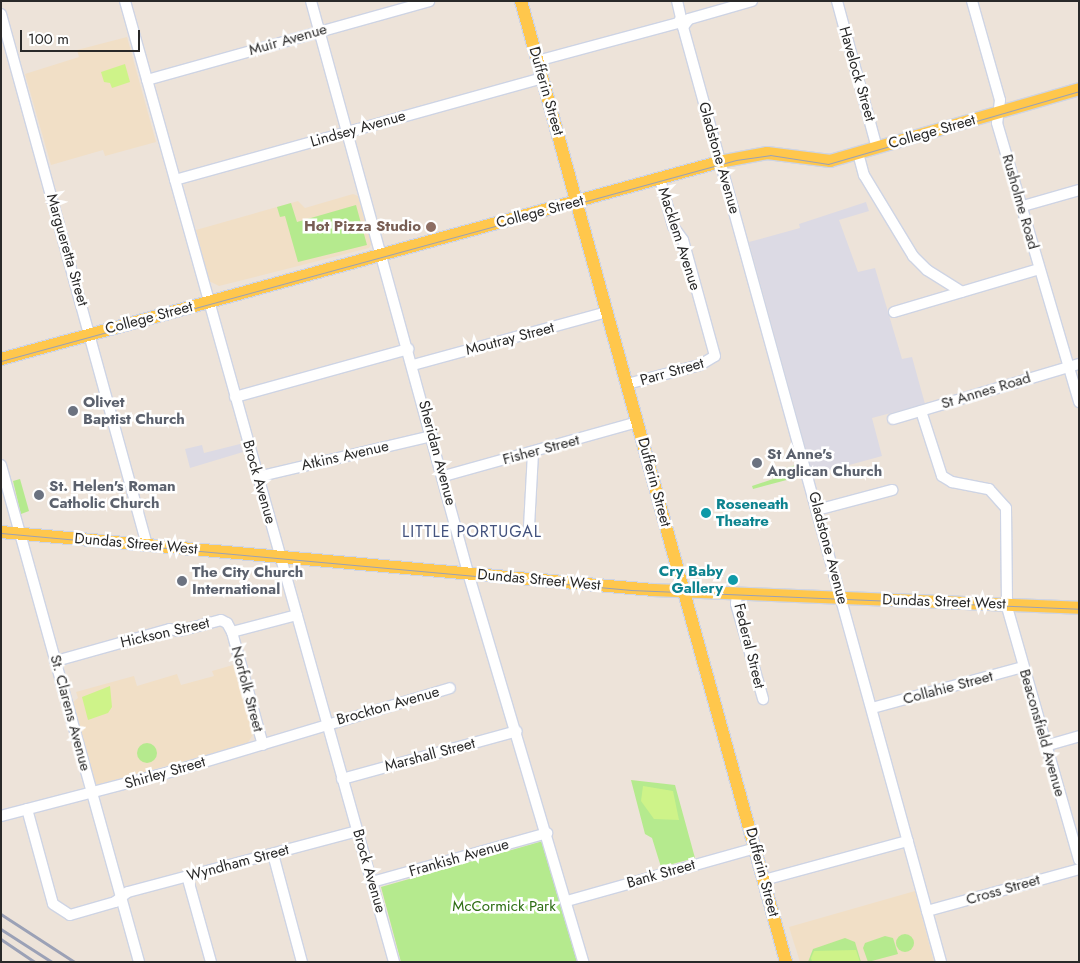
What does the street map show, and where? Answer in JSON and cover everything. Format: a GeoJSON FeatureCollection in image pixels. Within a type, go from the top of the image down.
{"type":"FeatureCollection","features":[{"type":"Feature","properties":{"kind":"main road","name":"Dufferin Street"},"geometry":{"type":"LineString","coordinates":[[521,1],[786,962]]}},
{"type":"Feature","properties":{"kind":"main road","name":"College Street"},"geometry":{"type":"LineString","coordinates":[[1,359],[383,256],[720,162],[762,153],[823,162],[878,148],[1079,89]]}},
{"type":"Feature","properties":{"kind":"main road","name":"Dundas Street West"},"geometry":{"type":"LineString","coordinates":[[1,532],[684,592],[1079,608]]}},
{"type":"Feature","properties":{"kind":"street","name":"Brock Avenue"},"geometry":{"type":"LineString","coordinates":[[125,1],[394,962]]}},
{"type":"Feature","properties":{"kind":"street","name":"Sheridan Avenue"},"geometry":{"type":"LineString","coordinates":[[311,1],[444,476],[469,574],[518,731],[583,962]]}},
{"type":"Feature","properties":{"kind":"street","name":"Muir Avenue"},"geometry":{"type":"LineString","coordinates":[[147,80],[430,1]]}},
{"type":"Feature","properties":{"kind":"street","name":"Gladstone Avenue"},"geometry":{"type":"LineString","coordinates":[[677,1],[941,962]]}},
{"type":"Feature","properties":{"kind":"street"},"geometry":{"type":"LineString","coordinates":[[537,61],[752,1]]}},
{"type":"Feature","properties":{"kind":"street","name":"Havelock Street"},"geometry":{"type":"LineString","coordinates":[[836,1],[878,148]]}},
{"type":"Feature","properties":{"kind":"street","name":"Rusholme Road"},"geometry":{"type":"LineString","coordinates":[[972,1],[1000,100],[997,123],[1023,206],[1039,269],[1074,365],[1079,402]]}},
{"type":"Feature","properties":{"kind":"street","name":"Margueretta Street"},"geometry":{"type":"LineString","coordinates":[[1,14],[91,334],[147,545]]}},
{"type":"Feature","properties":{"kind":"street","name":"Lindsey Avenue"},"geometry":{"type":"LineString","coordinates":[[175,180],[542,78]]}},
{"type":"Feature","properties":{"kind":"street"},"geometry":{"type":"LineString","coordinates":[[858,153],[864,175],[913,256],[927,270],[962,292]]}},
{"type":"Feature","properties":{"kind":"street","name":"Macklem Avenue"},"geometry":{"type":"LineString","coordinates":[[660,179],[673,226],[683,240],[715,356]]}},
{"type":"Feature","properties":{"kind":"street"},"geometry":{"type":"LineString","coordinates":[[1023,206],[1079,190]]}},
{"type":"Feature","properties":{"kind":"street"},"geometry":{"type":"LineString","coordinates":[[894,312],[1039,269]]}},
{"type":"Feature","properties":{"kind":"street","name":"Moutray Street"},"geometry":{"type":"LineString","coordinates":[[413,365],[607,312]]}},
{"type":"Feature","properties":{"kind":"street"},"geometry":{"type":"LineString","coordinates":[[235,397],[408,349]]}},
{"type":"Feature","properties":{"kind":"street","name":"Parr Street"},"geometry":{"type":"LineString","coordinates":[[627,384],[700,365],[715,356]]}},
{"type":"Feature","properties":{"kind":"street","name":"St Annes Road"},"geometry":{"type":"LineString","coordinates":[[893,419],[1074,365]]}},
{"type":"Feature","properties":{"kind":"street","name":"Beaconsfield Avenue"},"geometry":{"type":"LineString","coordinates":[[921,411],[942,476],[957,484],[989,489],[1006,508],[1007,605],[1079,860]]}},
{"type":"Feature","properties":{"kind":"street","name":"Fisher Street"},"geometry":{"type":"LineString","coordinates":[[444,476],[637,422]]}},
{"type":"Feature","properties":{"kind":"street","name":"Atkins Avenue"},"geometry":{"type":"LineString","coordinates":[[257,477],[432,436]]}},
{"type":"Feature","properties":{"kind":"street"},"geometry":{"type":"LineString","coordinates":[[529,527],[533,452]]}},
{"type":"Feature","properties":{"kind":"street","name":"St. Clarens Avenue"},"geometry":{"type":"LineString","coordinates":[[1,465],[139,962]]}},
{"type":"Feature","properties":{"kind":"street"},"geometry":{"type":"LineString","coordinates":[[817,510],[892,490]]}},
{"type":"Feature","properties":{"kind":"street","name":"Federal Street"},"geometry":{"type":"LineString","coordinates":[[737,594],[736,604],[762,699]]}},
{"type":"Feature","properties":{"kind":"street","name":"Hickson Street"},"geometry":{"type":"LineString","coordinates":[[56,661],[170,629],[179,630],[221,620],[228,622],[232,632],[297,615]]}},
{"type":"Feature","properties":{"kind":"street","name":"Norfolk Street"},"geometry":{"type":"LineString","coordinates":[[232,632],[263,745]]}},
{"type":"Feature","properties":{"kind":"street","name":"Collahie Street"},"geometry":{"type":"LineString","coordinates":[[872,708],[1023,667]]}},
{"type":"Feature","properties":{"kind":"street","name":"Brockton Avenue"},"geometry":{"type":"LineString","coordinates":[[327,725],[450,688]]}},
{"type":"Feature","properties":{"kind":"street","name":"Shirley Street"},"geometry":{"type":"LineString","coordinates":[[1,816],[263,745],[327,725]]}},
{"type":"Feature","properties":{"kind":"street","name":"Marshall Street"},"geometry":{"type":"LineString","coordinates":[[342,779],[518,731]]}},
{"type":"Feature","properties":{"kind":"street"},"geometry":{"type":"LineString","coordinates":[[1046,746],[1079,736]]}},
{"type":"Feature","properties":{"kind":"street","name":"Wyndham Street"},"geometry":{"type":"LineString","coordinates":[[27,809],[56,908],[70,915],[115,902],[128,892],[357,831]]}},
{"type":"Feature","properties":{"kind":"street","name":"Frankish Avenue"},"geometry":{"type":"LineString","coordinates":[[372,882],[547,833]]}},
{"type":"Feature","properties":{"kind":"street"},"geometry":{"type":"LineString","coordinates":[[764,880],[908,841]]}},
{"type":"Feature","properties":{"kind":"street","name":"Bank Street"},"geometry":{"type":"LineString","coordinates":[[567,901],[755,848]]}},
{"type":"Feature","properties":{"kind":"street"},"geometry":{"type":"LineString","coordinates":[[273,854],[302,962]]}},
{"type":"Feature","properties":{"kind":"street","name":"Cross Street"},"geometry":{"type":"LineString","coordinates":[[927,911],[1079,869]]}},
{"type":"Feature","properties":{"kind":"street"},"geometry":{"type":"LineString","coordinates":[[187,876],[210,962]]}},
{"type":"Feature","properties":{"kind":"shaded area"},"geometry":{"type":"Polygon","coordinates":[[[127,37],[156,142],[105,156],[103,150],[51,165],[25,74],[79,57],[77,50],[127,37]]]}},
{"type":"Feature","properties":{"kind":"shaded area"},"geometry":{"type":"Polygon","coordinates":[[[353,194],[358,196],[372,243],[369,248],[219,286],[209,281],[196,230],[298,201],[305,208],[353,194]]]}},
{"type":"Feature","properties":{"kind":"shaded area"},"geometry":{"type":"Polygon","coordinates":[[[866,202],[869,211],[839,220],[858,272],[875,268],[902,359],[912,357],[925,404],[872,418],[882,456],[813,475],[749,242],[800,228],[799,224],[866,202]]]}},
{"type":"Feature","properties":{"kind":"shaded area"},"geometry":{"type":"Polygon","coordinates":[[[240,444],[243,452],[190,468],[185,449],[202,445],[204,453],[240,444]]]}},
{"type":"Feature","properties":{"kind":"shaded area"},"geometry":{"type":"Polygon","coordinates":[[[233,665],[254,733],[247,744],[96,785],[73,702],[78,698],[76,692],[134,676],[137,686],[177,674],[181,685],[214,676],[212,671],[233,665]]]}},
{"type":"Feature","properties":{"kind":"shaded area"},"geometry":{"type":"Polygon","coordinates":[[[915,891],[934,962],[800,962],[789,927],[915,891]]]}},
{"type":"Feature","properties":{"kind":"green space"},"geometry":{"type":"Polygon","coordinates":[[[125,64],[130,82],[112,88],[110,83],[104,82],[101,72],[125,64]]]}},
{"type":"Feature","properties":{"kind":"green space"},"geometry":{"type":"Polygon","coordinates":[[[291,203],[297,222],[356,205],[367,245],[298,262],[285,216],[280,217],[277,207],[291,203]]]}},
{"type":"Feature","properties":{"kind":"green space"},"geometry":{"type":"Polygon","coordinates":[[[796,465],[798,477],[753,489],[752,486],[779,477],[782,469],[796,465]]]}},
{"type":"Feature","properties":{"kind":"green space"},"geometry":{"type":"Polygon","coordinates":[[[20,479],[29,511],[21,514],[13,481],[20,479]]]}},
{"type":"Feature","properties":{"kind":"green space"},"geometry":{"type":"Polygon","coordinates":[[[110,686],[112,707],[108,713],[88,720],[82,697],[110,686]]]}},
{"type":"Feature","properties":{"kind":"green space"},"geometry":{"type":"Polygon","coordinates":[[[147,743],[154,746],[157,753],[154,760],[147,763],[140,760],[137,753],[140,746],[147,743]]]}},
{"type":"Feature","properties":{"kind":"green space"},"geometry":{"type":"Polygon","coordinates":[[[631,780],[675,785],[695,858],[661,867],[652,838],[645,834],[631,780]]]}},
{"type":"Feature","properties":{"kind":"green space"},"geometry":{"type":"Polygon","coordinates":[[[643,786],[673,791],[679,820],[654,819],[641,801],[643,786]]]}},
{"type":"Feature","properties":{"kind":"green space","name":"McCormick Park"},"geometry":{"type":"Polygon","coordinates":[[[543,841],[577,962],[401,962],[381,887],[543,841]]]}},
{"type":"Feature","properties":{"kind":"green space"},"geometry":{"type":"Polygon","coordinates":[[[905,934],[911,937],[914,943],[911,949],[905,952],[899,949],[896,943],[899,937],[905,934]]]}},
{"type":"Feature","properties":{"kind":"green space"},"geometry":{"type":"Polygon","coordinates":[[[885,936],[893,938],[898,954],[868,962],[863,948],[865,943],[885,936]]]}},
{"type":"Feature","properties":{"kind":"green space"},"geometry":{"type":"Polygon","coordinates":[[[845,938],[855,942],[861,962],[808,962],[813,949],[845,938]]]}},
{"type":"Feature","properties":{"kind":"green space"},"geometry":{"type":"Polygon","coordinates":[[[856,950],[860,962],[812,962],[811,958],[814,951],[856,950]]]}},
{"type":"Feature","properties":{"kind":"tram line"},"geometry":{"type":"LineString","coordinates":[[1,361],[736,160],[770,155],[828,164],[1079,91]]}},
{"type":"Feature","properties":{"kind":"tram line"},"geometry":{"type":"LineString","coordinates":[[1,533],[631,590],[1079,609]]}},
{"type":"Feature","properties":{"kind":"railway"},"geometry":{"type":"LineString","coordinates":[[1,914],[75,962]]}},
{"type":"Feature","properties":{"kind":"railway"},"geometry":{"type":"LineString","coordinates":[[1,929],[52,962]]}},
{"type":"Feature","properties":{"kind":"railway"},"geometry":{"type":"LineString","coordinates":[[1,939],[35,962]]}},
{"type":"Feature","properties":{"kind":"place","name":"Hot Pizza Studio"},"geometry":{"type":"Point","coordinates":[431,227]}},
{"type":"Feature","properties":{"kind":"place","name":"Olivet Baptist Church"},"geometry":{"type":"Point","coordinates":[73,411]}},
{"type":"Feature","properties":{"kind":"place","name":"St Anne's Anglican Church"},"geometry":{"type":"Point","coordinates":[757,463]}},
{"type":"Feature","properties":{"kind":"place","name":"St. Helen's Roman Catholic Church"},"geometry":{"type":"Point","coordinates":[39,495]}},
{"type":"Feature","properties":{"kind":"place","name":"Roseneath Theatre"},"geometry":{"type":"Point","coordinates":[706,513]}},
{"type":"Feature","properties":{"kind":"place","name":"Cry Baby Gallery"},"geometry":{"type":"Point","coordinates":[733,580]}},
{"type":"Feature","properties":{"kind":"place","name":"The City Church International"},"geometry":{"type":"Point","coordinates":[182,581]}},
{"type":"Feature","properties":{"kind":"district","name":"LITTLE PORTUGAL"},"geometry":{"type":"Point","coordinates":[472,532]}}]}
